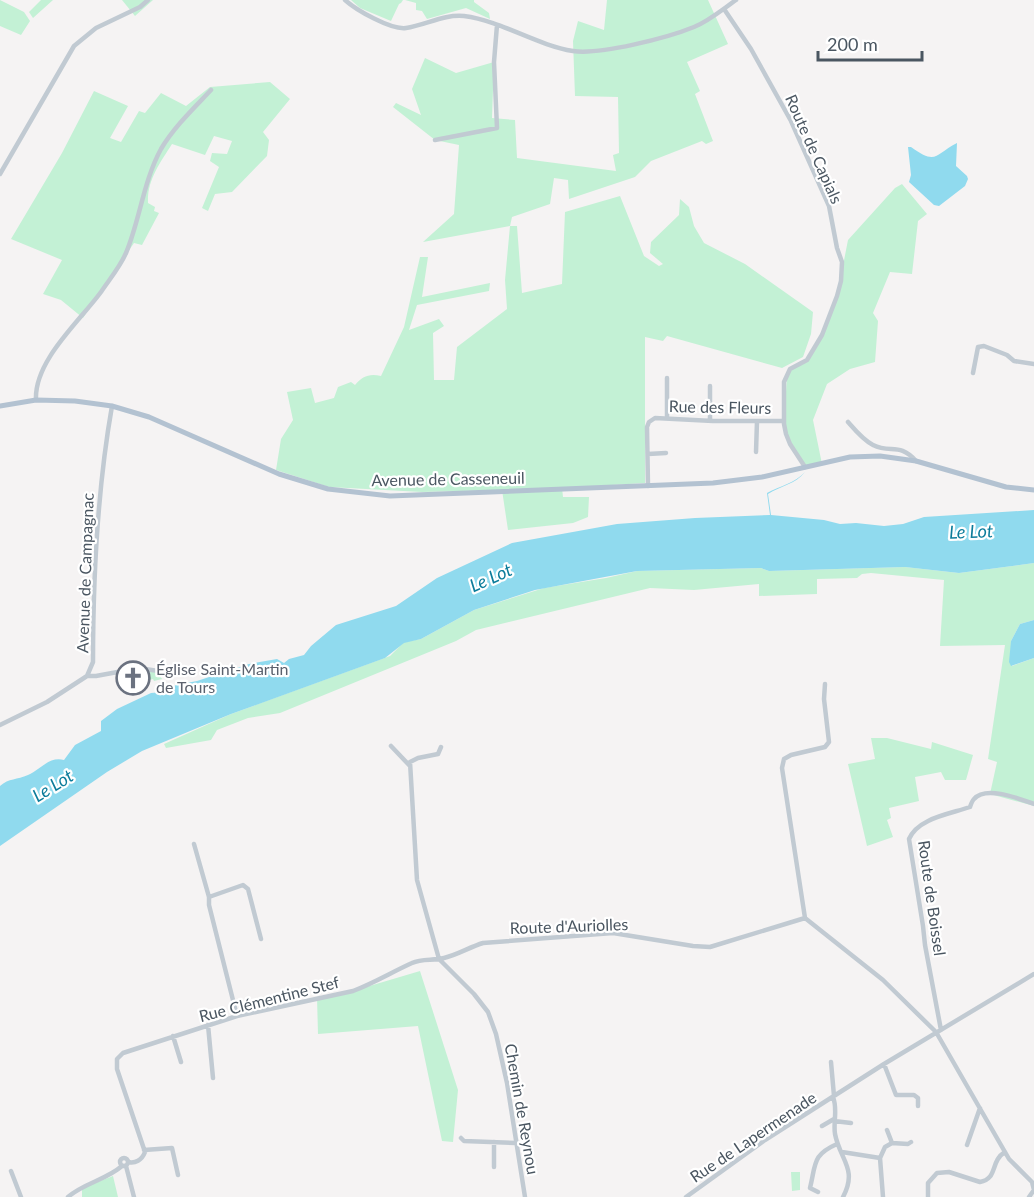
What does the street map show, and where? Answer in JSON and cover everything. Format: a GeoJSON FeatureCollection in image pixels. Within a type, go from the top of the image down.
{"type":"FeatureCollection","features":[{"type":"Feature","properties":{"kind":"main road","name":"Avenue de Casseneuil"},"geometry":{"type":"LineString","coordinates":[[0,406],[36,400],[75,401],[112,406],[149,417],[279,474],[328,489],[390,496],[714,483],[762,477],[850,457],[880,456],[916,461],[1006,487],[1034,490]]}},
{"type":"Feature","properties":{"kind":"street"},"geometry":{"type":"LineString","coordinates":[[0,174],[74,46],[96,28],[140,7],[148,0]]}},
{"type":"Feature","properties":{"kind":"street"},"geometry":{"type":"LineString","coordinates":[[345,0],[358,11],[402,28],[444,18],[460,16],[478,18],[572,51],[590,52],[617,48],[695,27],[736,0]]}},
{"type":"Feature","properties":{"kind":"street","name":"Route de Capials"},"geometry":{"type":"LineString","coordinates":[[724,9],[751,49],[791,121],[829,206],[842,262],[837,296],[822,335],[807,360],[790,369],[784,382],[784,420],[790,444],[805,467]]}},
{"type":"Feature","properties":{"kind":"street"},"geometry":{"type":"LineString","coordinates":[[435,140],[497,128],[494,62],[497,25]]}},
{"type":"Feature","properties":{"kind":"street"},"geometry":{"type":"LineString","coordinates":[[36,400],[36,392],[46,362],[101,292],[125,256],[151,172],[162,148],[177,127],[212,90]]}},
{"type":"Feature","properties":{"kind":"street"},"geometry":{"type":"LineString","coordinates":[[973,373],[978,347],[984,346],[1007,355],[1014,361],[1034,364]]}},
{"type":"Feature","properties":{"kind":"street"},"geometry":{"type":"LineString","coordinates":[[667,378],[667,417]]}},
{"type":"Feature","properties":{"kind":"street"},"geometry":{"type":"LineString","coordinates":[[710,386],[710,421]]}},
{"type":"Feature","properties":{"kind":"street","name":"Avenue de Campagnac"},"geometry":{"type":"LineString","coordinates":[[0,725],[47,702],[91,671],[93,662],[93,579],[98,503],[112,406]]}},
{"type":"Feature","properties":{"kind":"street","name":"Rue des Fleurs"},"geometry":{"type":"LineString","coordinates":[[648,486],[649,422],[655,418],[710,421],[784,420]]}},
{"type":"Feature","properties":{"kind":"street"},"geometry":{"type":"LineString","coordinates":[[756,452],[757,421]]}},
{"type":"Feature","properties":{"kind":"street"},"geometry":{"type":"LineString","coordinates":[[848,422],[873,445],[897,448],[908,453],[916,461]]}},
{"type":"Feature","properties":{"kind":"street"},"geometry":{"type":"LineString","coordinates":[[648,454],[666,453]]}},
{"type":"Feature","properties":{"kind":"street"},"geometry":{"type":"LineString","coordinates":[[87,676],[139,668],[158,671]]}},
{"type":"Feature","properties":{"kind":"street"},"geometry":{"type":"LineString","coordinates":[[825,684],[824,699],[829,742],[825,747],[791,754],[784,759],[783,768],[805,918],[883,980],[938,1031],[1005,1152],[1032,1182],[1034,1190],[1029,1197]]}},
{"type":"Feature","properties":{"kind":"street"},"geometry":{"type":"LineString","coordinates":[[391,746],[410,766],[413,760],[438,754],[441,747]]}},
{"type":"Feature","properties":{"kind":"street","name":"Chemin de Reynou"},"geometry":{"type":"LineString","coordinates":[[410,766],[415,823],[414,867],[439,959],[474,994],[488,1012],[503,1060],[525,1197]]}},
{"type":"Feature","properties":{"kind":"street","name":"Route de Boissel"},"geometry":{"type":"LineString","coordinates":[[938,1031],[924,926],[909,839],[912,832],[920,825],[970,807],[978,796],[991,793],[1002,794],[1034,804]]}},
{"type":"Feature","properties":{"kind":"street"},"geometry":{"type":"LineString","coordinates":[[194,844],[237,1016]]}},
{"type":"Feature","properties":{"kind":"street"},"geometry":{"type":"LineString","coordinates":[[209,897],[243,885],[248,889],[261,939]]}},
{"type":"Feature","properties":{"kind":"street","name":"Route d'Auriolles"},"geometry":{"type":"LineString","coordinates":[[439,959],[483,943],[613,933],[693,946],[716,946],[805,918]]}},
{"type":"Feature","properties":{"kind":"street","name":"Rue Clémentine Stef"},"geometry":{"type":"LineString","coordinates":[[144,1150],[116,1064],[123,1053],[237,1016],[353,991],[420,960],[439,959]]}},
{"type":"Feature","properties":{"kind":"street","name":"Rue de Lapermenade"},"geometry":{"type":"LineString","coordinates":[[686,1197],[765,1140],[884,1064],[1034,974]]}},
{"type":"Feature","properties":{"kind":"street"},"geometry":{"type":"LineString","coordinates":[[208,1024],[213,1078]]}},
{"type":"Feature","properties":{"kind":"street"},"geometry":{"type":"LineString","coordinates":[[173,1036],[181,1062]]}},
{"type":"Feature","properties":{"kind":"street","name":"Rue de Lapermenade"},"geometry":{"type":"LineString","coordinates":[[831,1062],[833,1097]]}},
{"type":"Feature","properties":{"kind":"street"},"geometry":{"type":"LineString","coordinates":[[884,1064],[896,1095],[915,1095],[918,1098],[918,1106]]}},
{"type":"Feature","properties":{"kind":"street"},"geometry":{"type":"LineString","coordinates":[[833,1097],[836,1103],[834,1120],[837,1144],[848,1164],[849,1173],[848,1188],[843,1197]]}},
{"type":"Feature","properties":{"kind":"street"},"geometry":{"type":"LineString","coordinates":[[967,1146],[981,1108]]}},
{"type":"Feature","properties":{"kind":"street"},"geometry":{"type":"LineString","coordinates":[[822,1126],[834,1120],[851,1123]]}},
{"type":"Feature","properties":{"kind":"street"},"geometry":{"type":"LineString","coordinates":[[887,1130],[892,1143]]}},
{"type":"Feature","properties":{"kind":"street"},"geometry":{"type":"LineString","coordinates":[[461,1138],[464,1141],[516,1143]]}},
{"type":"Feature","properties":{"kind":"street"},"geometry":{"type":"LineString","coordinates":[[883,1197],[880,1158],[885,1147],[892,1143],[908,1144],[911,1142]]}},
{"type":"Feature","properties":{"kind":"street"},"geometry":{"type":"LineString","coordinates":[[494,1143],[494,1167]]}},
{"type":"Feature","properties":{"kind":"street"},"geometry":{"type":"LineString","coordinates":[[818,1192],[810,1188],[814,1162],[825,1149],[837,1144]]}},
{"type":"Feature","properties":{"kind":"street"},"geometry":{"type":"LineString","coordinates":[[68,1197],[78,1188],[125,1165],[139,1161],[144,1150],[172,1148],[178,1174]]}},
{"type":"Feature","properties":{"kind":"street"},"geometry":{"type":"LineString","coordinates":[[842,1152],[880,1158]]}},
{"type":"Feature","properties":{"kind":"street"},"geometry":{"type":"LineString","coordinates":[[928,1197],[928,1183],[937,1173],[949,1172],[980,1182],[985,1181],[990,1178],[998,1157],[1005,1152]]}},
{"type":"Feature","properties":{"kind":"street"},"geometry":{"type":"LineString","coordinates":[[125,1165],[134,1197]]}},
{"type":"Feature","properties":{"kind":"street"},"geometry":{"type":"LineString","coordinates":[[11,1171],[21,1197]]}},
{"type":"Feature","properties":{"kind":"green space"},"geometry":{"type":"Polygon","coordinates":[[[0,0],[24,12],[30,21],[21,35],[0,26],[0,0]]]}},
{"type":"Feature","properties":{"kind":"green space"},"geometry":{"type":"Polygon","coordinates":[[[41,0],[53,0],[33,18],[29,12],[41,0]]]}},
{"type":"Feature","properties":{"kind":"green space"},"geometry":{"type":"Polygon","coordinates":[[[122,0],[153,0],[135,16],[122,0]]]}},
{"type":"Feature","properties":{"kind":"green space"},"geometry":{"type":"Polygon","coordinates":[[[351,0],[403,0],[391,21],[360,8],[351,0]]]}},
{"type":"Feature","properties":{"kind":"green space"},"geometry":{"type":"Polygon","coordinates":[[[405,0],[474,0],[489,13],[490,19],[466,8],[427,19],[422,11],[416,10],[416,3],[405,0]]]}},
{"type":"Feature","properties":{"kind":"green space"},"geometry":{"type":"Polygon","coordinates":[[[607,0],[708,0],[728,44],[687,62],[700,91],[695,94],[713,141],[706,144],[702,141],[651,161],[635,177],[569,199],[568,180],[554,178],[550,204],[512,217],[510,226],[423,242],[454,214],[459,145],[435,140],[393,107],[396,103],[421,115],[412,89],[425,58],[456,73],[494,62],[492,118],[515,120],[517,158],[616,171],[613,155],[619,153],[618,97],[575,96],[573,41],[578,21],[604,30],[607,0]]]}},
{"type":"Feature","properties":{"kind":"green space"},"geometry":{"type":"Polygon","coordinates":[[[270,82],[290,99],[263,132],[269,140],[267,156],[232,192],[215,194],[208,211],[202,208],[219,167],[210,161],[212,153],[227,154],[232,141],[214,136],[205,155],[172,144],[155,172],[148,195],[148,203],[155,207],[154,211],[159,213],[142,245],[134,243],[83,318],[61,300],[43,294],[62,260],[11,239],[62,153],[94,91],[128,106],[110,138],[121,142],[139,111],[145,113],[161,93],[186,106],[210,87],[270,82]]]}},
{"type":"Feature","properties":{"kind":"green space"},"geometry":{"type":"Polygon","coordinates":[[[902,184],[927,214],[918,221],[912,274],[890,272],[873,313],[878,321],[875,362],[850,369],[827,384],[813,420],[822,464],[805,467],[790,444],[784,424],[787,375],[790,369],[807,360],[822,335],[837,296],[848,240],[895,188],[902,184]]]}},
{"type":"Feature","properties":{"kind":"green space"},"geometry":{"type":"Polygon","coordinates":[[[620,196],[644,256],[659,266],[663,264],[650,253],[651,242],[679,215],[680,199],[689,207],[694,226],[704,243],[745,264],[813,312],[811,334],[803,357],[782,368],[667,336],[663,341],[645,337],[645,483],[562,488],[563,497],[589,497],[588,517],[573,523],[508,530],[502,490],[422,492],[329,487],[276,470],[281,439],[293,420],[287,392],[311,388],[315,403],[334,398],[338,387],[351,382],[355,385],[363,377],[370,375],[381,376],[404,327],[420,257],[428,257],[422,297],[490,283],[489,291],[417,305],[409,330],[439,319],[444,326],[433,333],[434,380],[454,380],[457,347],[507,309],[505,280],[510,226],[517,226],[522,293],[562,284],[565,212],[620,196]]]}},
{"type":"Feature","properties":{"kind":"green space"},"geometry":{"type":"Polygon","coordinates":[[[1034,563],[1034,620],[1020,624],[1011,641],[1012,666],[1034,658],[1034,806],[990,794],[997,762],[988,759],[1005,645],[940,646],[944,580],[871,573],[862,574],[857,578],[817,579],[817,594],[759,596],[759,584],[694,590],[650,588],[476,630],[456,641],[280,713],[248,718],[217,730],[211,740],[166,748],[164,744],[231,714],[390,656],[404,642],[421,639],[474,610],[544,588],[637,571],[761,568],[769,571],[905,567],[959,573],[1034,563]]]}},
{"type":"Feature","properties":{"kind":"green space"},"geometry":{"type":"Polygon","coordinates":[[[140,669],[158,673],[162,679],[143,682],[141,674],[131,677],[129,671],[140,669]]]}},
{"type":"Feature","properties":{"kind":"green space"},"geometry":{"type":"Polygon","coordinates":[[[871,738],[887,738],[931,749],[932,742],[973,755],[966,780],[945,780],[941,772],[915,777],[919,801],[889,808],[891,818],[887,820],[893,837],[867,846],[848,764],[875,759],[871,738]]]}},
{"type":"Feature","properties":{"kind":"green space"},"geometry":{"type":"Polygon","coordinates":[[[420,971],[458,1090],[453,1142],[442,1141],[418,1026],[318,1034],[317,997],[356,990],[420,971]]]}},
{"type":"Feature","properties":{"kind":"green space"},"geometry":{"type":"Polygon","coordinates":[[[791,1172],[800,1172],[800,1190],[792,1191],[791,1172]]]}},
{"type":"Feature","properties":{"kind":"green space"},"geometry":{"type":"Polygon","coordinates":[[[113,1176],[118,1197],[82,1197],[82,1190],[85,1187],[113,1176]]]}},
{"type":"Feature","properties":{"kind":"water"},"geometry":{"type":"Polygon","coordinates":[[[957,143],[956,166],[968,179],[965,186],[939,206],[934,205],[909,182],[911,175],[908,147],[931,157],[957,143]]]}},
{"type":"Feature","properties":{"kind":"water","name":"Le Lot"},"geometry":{"type":"Polygon","coordinates":[[[801,476],[793,482],[768,494],[771,515],[824,520],[840,524],[884,526],[903,524],[924,517],[1034,510],[1034,563],[959,573],[905,567],[769,571],[761,568],[637,571],[535,590],[474,610],[421,639],[404,643],[385,658],[231,714],[142,751],[107,772],[0,846],[0,786],[28,775],[49,762],[64,760],[75,745],[101,731],[101,721],[117,709],[151,693],[164,692],[176,685],[197,681],[249,664],[277,659],[284,663],[289,659],[304,655],[336,625],[396,606],[437,578],[512,543],[617,524],[770,515],[767,493],[801,476]]]}},
{"type":"Feature","properties":{"kind":"water"},"geometry":{"type":"Polygon","coordinates":[[[1034,620],[1034,658],[1011,666],[1009,662],[1011,641],[1020,624],[1034,620]]]}},
{"type":"Feature","properties":{"kind":"place","name":"Église Saint-Martin de Tours"},"geometry":{"type":"Point","coordinates":[133,678]}}]}
